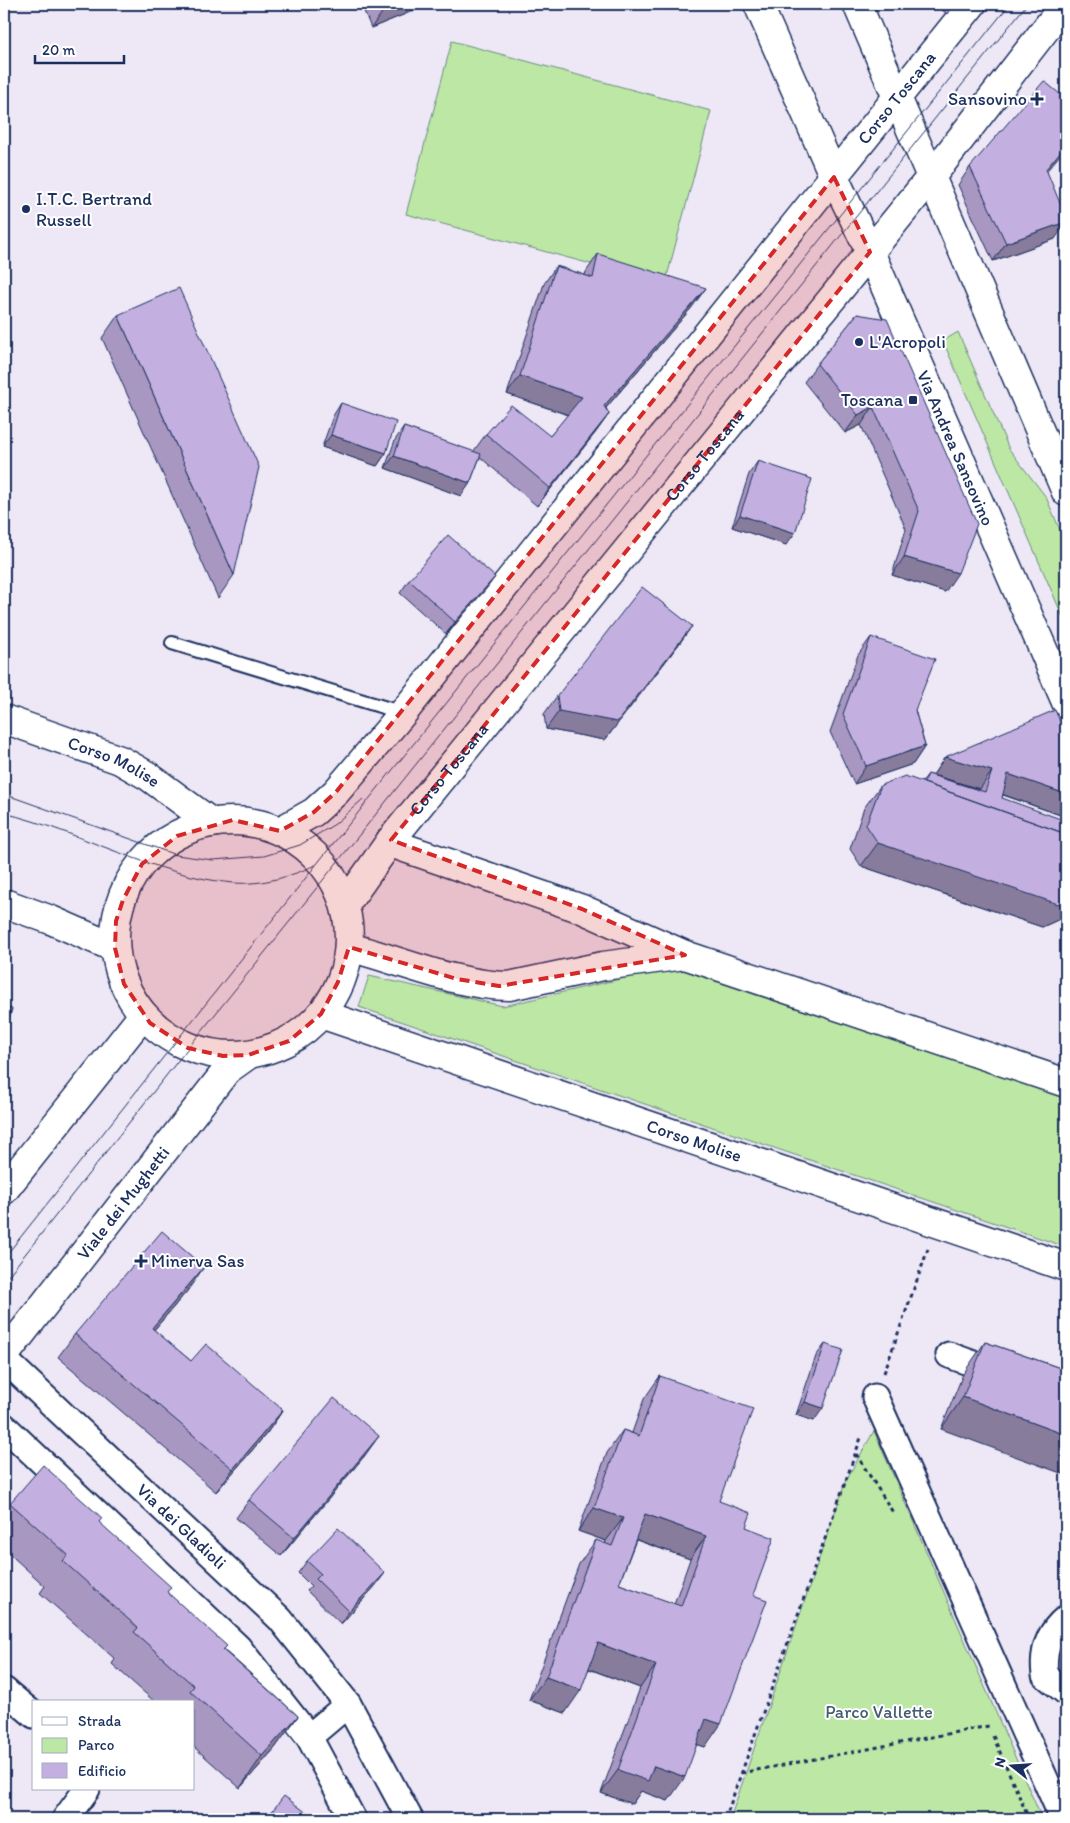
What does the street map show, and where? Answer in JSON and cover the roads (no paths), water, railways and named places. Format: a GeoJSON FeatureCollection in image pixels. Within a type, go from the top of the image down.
{"type":"FeatureCollection","features":[{"type":"Feature","properties":{"kind":"street","name":"Via Andrea Sansovino"},"geometry":{"type":"LineString","coordinates":[[758,4],[834,177],[870,252],[1066,702]]}},
{"type":"Feature","properties":{"kind":"street"},"geometry":{"type":"LineString","coordinates":[[857,4],[1066,492]]}},
{"type":"Feature","properties":{"kind":"street","name":"Corso Toscana"},"geometry":{"type":"LineString","coordinates":[[280,831],[314,812],[336,792],[403,713],[972,4]]}},
{"type":"Feature","properties":{"kind":"street","name":"Corso Toscana"},"geometry":{"type":"LineString","coordinates":[[344,905],[391,840],[931,177],[1065,4]]}},
{"type":"Feature","properties":{"kind":"street","name":"Corso Molise"},"geometry":{"type":"LineString","coordinates":[[4,719],[120,760],[148,776],[212,823]]}},
{"type":"Feature","properties":{"kind":"street"},"geometry":{"type":"LineString","coordinates":[[243,820],[280,831],[320,860],[344,905],[349,927],[349,947],[338,982],[322,1014],[288,1041],[268,1050],[248,1055],[223,1056],[188,1048],[161,1032],[143,1015],[124,984],[115,948],[119,911],[129,884],[142,864],[168,841],[189,830],[212,823],[243,820]]}},
{"type":"Feature","properties":{"kind":"street"},"geometry":{"type":"LineString","coordinates":[[391,840],[410,849],[582,909],[685,955],[1066,1083]]}},
{"type":"Feature","properties":{"kind":"street"},"geometry":{"type":"LineString","coordinates":[[4,904],[51,920],[115,948]]}},
{"type":"Feature","properties":{"kind":"street"},"geometry":{"type":"LineString","coordinates":[[349,947],[457,979],[492,986],[509,986],[603,966],[685,955]]}},
{"type":"Feature","properties":{"kind":"street","name":"Corso Molise"},"geometry":{"type":"LineString","coordinates":[[322,1014],[1066,1267]]}},
{"type":"Feature","properties":{"kind":"street"},"geometry":{"type":"LineString","coordinates":[[4,1190],[143,1015]]}},
{"type":"Feature","properties":{"kind":"street","name":"Viale dei Mughetti"},"geometry":{"type":"LineString","coordinates":[[4,1358],[227,1070],[248,1055]]}},
{"type":"Feature","properties":{"kind":"street"},"geometry":{"type":"LineString","coordinates":[[949,1355],[1066,1398]]}},
{"type":"Feature","properties":{"kind":"street","name":"Via dei Gladioli"},"geometry":{"type":"LineString","coordinates":[[4,1358],[280,1619],[348,1704],[410,1819]]}},
{"type":"Feature","properties":{"kind":"street"},"geometry":{"type":"LineString","coordinates":[[876,1397],[1063,1819]]}},
{"type":"Feature","properties":{"kind":"street"},"geometry":{"type":"LineString","coordinates":[[4,1426],[238,1647],[309,1737],[353,1819]]}},
{"type":"Feature","properties":{"kind":"street"},"geometry":{"type":"LineString","coordinates":[[1066,1618],[1055,1628],[1042,1658],[1045,1675],[1066,1692]]}},
{"type":"Feature","properties":{"kind":"street"},"geometry":{"type":"LineString","coordinates":[[4,1690],[32,1713]]}},
{"type":"Feature","properties":{"kind":"street"},"geometry":{"type":"LineString","coordinates":[[309,1737],[348,1704]]}},
{"type":"Feature","properties":{"kind":"street"},"geometry":{"type":"LineString","coordinates":[[65,1819],[86,1790]]}},
{"type":"Feature","properties":{"kind":"lane"},"geometry":{"type":"LineString","coordinates":[[172,643],[403,713]]}},
{"type":"Feature","properties":{"kind":"tram line"},"geometry":{"type":"LineString","coordinates":[[4,1258],[320,860],[1010,4]]}},
{"type":"Feature","properties":{"kind":"tram line"},"geometry":{"type":"LineString","coordinates":[[4,1281],[188,1048],[1027,4]]}},
{"type":"Feature","properties":{"kind":"tram line"},"geometry":{"type":"LineString","coordinates":[[4,794],[176,855],[213,860],[264,856],[300,845],[335,824],[363,799]]}},
{"type":"Feature","properties":{"kind":"tram line"},"geometry":{"type":"LineString","coordinates":[[4,813],[61,831],[148,863],[205,879],[234,883],[255,883],[286,876],[315,865]]}},
{"type":"Feature","properties":{"kind":"place","name":"Sansovino"},"geometry":{"type":"Point","coordinates":[1037,99]}},
{"type":"Feature","properties":{"kind":"place","name":"I.T.C. Bertrand Russell"},"geometry":{"type":"Point","coordinates":[26,209]}},
{"type":"Feature","properties":{"kind":"place","name":"L'Acropoli"},"geometry":{"type":"Point","coordinates":[859,342]}},
{"type":"Feature","properties":{"kind":"place","name":"Toscana"},"geometry":{"type":"Point","coordinates":[913,400]}},
{"type":"Feature","properties":{"kind":"place","name":"Minerva Sas"},"geometry":{"type":"Point","coordinates":[141,1261]}},
{"type":"Feature","properties":{"kind":"park label","name":"Parco Vallette"},"geometry":{"type":"Point","coordinates":[879,1712]}}]}
